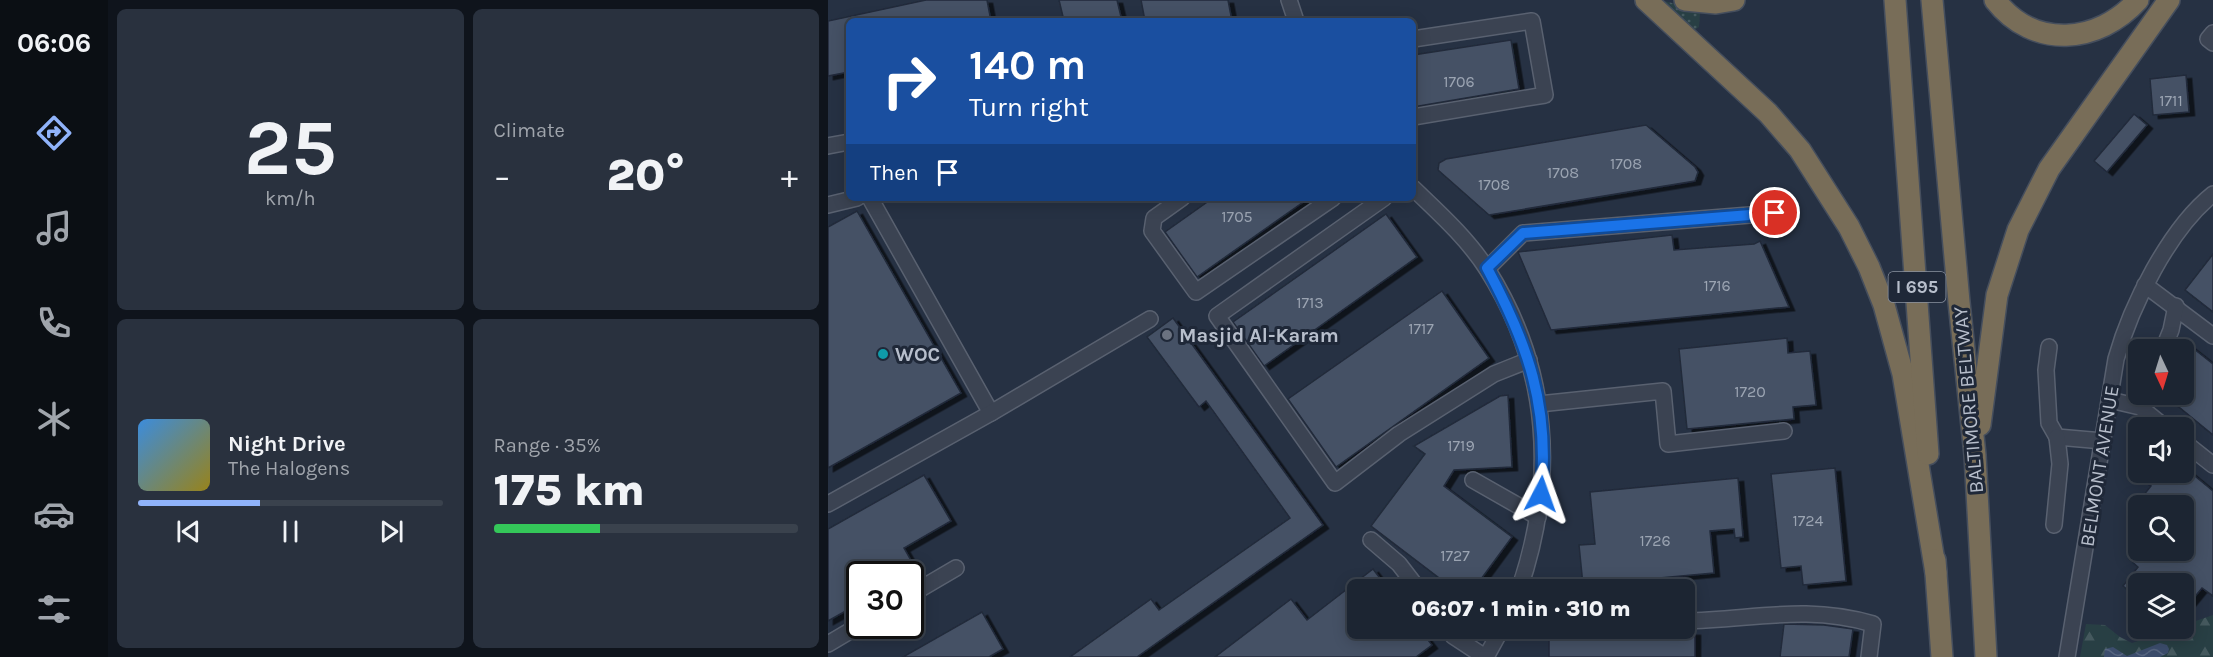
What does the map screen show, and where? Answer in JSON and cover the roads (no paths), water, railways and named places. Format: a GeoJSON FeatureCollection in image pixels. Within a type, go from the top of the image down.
{"type":"FeatureCollection","features":[{"type":"Feature","properties":{"kind":"highway"},"geometry":{"type":"LineString","coordinates":[[1646,0],[1768,113],[1800,150],[1854,237],[1884,305],[1903,374],[1936,573]]}},
{"type":"Feature","properties":{"kind":"highway"},"geometry":{"type":"LineString","coordinates":[[1685,0],[1716,3],[1734,0]]}},
{"type":"Feature","properties":{"kind":"highway","name":"I 695"},"geometry":{"type":"LineString","coordinates":[[1895,0],[1942,657]]}},
{"type":"Feature","properties":{"kind":"highway","name":"BALTIMORE BELTWAY"},"geometry":{"type":"LineString","coordinates":[[1932,0],[1975,455],[1986,657]]}},
{"type":"Feature","properties":{"kind":"highway"},"geometry":{"type":"LineString","coordinates":[[1995,0],[2014,19],[2026,26],[2042,32],[2075,35],[2104,27],[2118,20],[2138,0]]}},
{"type":"Feature","properties":{"kind":"highway"},"geometry":{"type":"LineString","coordinates":[[1975,455],[1994,313],[2005,267],[2018,230],[2049,169],[2164,5]]}},
{"type":"Feature","properties":{"kind":"street"},"geometry":{"type":"LineString","coordinates":[[1289,0],[1295,18]]}},
{"type":"Feature","properties":{"kind":"street"},"geometry":{"type":"LineString","coordinates":[[1416,39],[1532,21],[1545,95],[1416,116]]}},
{"type":"Feature","properties":{"kind":"street"},"geometry":{"type":"LineString","coordinates":[[2213,33],[2208,39],[2213,43]]}},
{"type":"Feature","properties":{"kind":"street"},"geometry":{"type":"LineString","coordinates":[[828,146],[846,143]]}},
{"type":"Feature","properties":{"kind":"street"},"geometry":{"type":"LineString","coordinates":[[1416,191],[1445,218],[1487,268],[1512,316],[1529,360],[1539,404],[1543,464],[1538,517],[1522,579]]}},
{"type":"Feature","properties":{"kind":"street","name":"BELMONT AVENUE"},"geometry":{"type":"LineString","coordinates":[[2067,657],[2116,359],[2125,328],[2145,285],[2175,238],[2193,213],[2213,194]]}},
{"type":"Feature","properties":{"kind":"street"},"geometry":{"type":"LineString","coordinates":[[828,204],[846,200]]}},
{"type":"Feature","properties":{"kind":"street"},"geometry":{"type":"LineString","coordinates":[[872,201],[991,413]]}},
{"type":"Feature","properties":{"kind":"street"},"geometry":{"type":"LineString","coordinates":[[1178,201],[1154,218],[1152,231],[1196,292],[1329,201]]}},
{"type":"Feature","properties":{"kind":"street"},"geometry":{"type":"LineString","coordinates":[[1380,201],[1216,316],[1335,483],[1399,435],[1494,374],[1529,360]]}},
{"type":"Feature","properties":{"kind":"street"},"geometry":{"type":"LineString","coordinates":[[1487,268],[1523,233],[1775,213]]}},
{"type":"Feature","properties":{"kind":"street"},"geometry":{"type":"LineString","coordinates":[[2145,285],[2213,336]]}},
{"type":"Feature","properties":{"kind":"street"},"geometry":{"type":"LineString","coordinates":[[2167,339],[2175,306]]}},
{"type":"Feature","properties":{"kind":"street"},"geometry":{"type":"LineString","coordinates":[[828,504],[991,413],[1150,319]]}},
{"type":"Feature","properties":{"kind":"street"},"geometry":{"type":"LineString","coordinates":[[2049,347],[2046,370],[2049,423],[2057,436],[2060,464],[2054,525]]}},
{"type":"Feature","properties":{"kind":"street"},"geometry":{"type":"LineString","coordinates":[[1539,404],[1663,391],[1668,444],[1784,431]]}},
{"type":"Feature","properties":{"kind":"street"},"geometry":{"type":"LineString","coordinates":[[2110,400],[2128,401]]}},
{"type":"Feature","properties":{"kind":"street"},"geometry":{"type":"LineString","coordinates":[[2146,405],[2157,417]]}},
{"type":"Feature","properties":{"kind":"street"},"geometry":{"type":"LineString","coordinates":[[2057,436],[2103,441]]}},
{"type":"Feature","properties":{"kind":"street"},"geometry":{"type":"LineString","coordinates":[[2194,450],[2213,465]]}},
{"type":"Feature","properties":{"kind":"street"},"geometry":{"type":"LineString","coordinates":[[1473,480],[1538,517]]}},
{"type":"Feature","properties":{"kind":"street"},"geometry":{"type":"LineString","coordinates":[[1371,540],[1399,564],[1411,579]]}},
{"type":"Feature","properties":{"kind":"street"},"geometry":{"type":"LineString","coordinates":[[924,587],[956,568]]}},
{"type":"Feature","properties":{"kind":"street"},"geometry":{"type":"LineString","coordinates":[[1695,620],[1784,613],[1852,618],[1873,624],[1869,657]]}},
{"type":"Feature","properties":{"kind":"street"},"geometry":{"type":"LineString","coordinates":[[828,644],[846,633]]}},
{"type":"Feature","properties":{"kind":"street"},"geometry":{"type":"LineString","coordinates":[[1458,639],[1486,657],[1496,639]]}},
{"type":"Feature","properties":{"kind":"water"},"geometry":{"type":"Polygon","coordinates":[[[2160,643],[2167,645],[2169,649],[2168,653],[2160,657],[2104,657],[2105,649],[2113,647],[2127,656],[2160,643]]]}},
{"type":"Feature","properties":{"kind":"place","name":"Masjid Al-Karam"},"geometry":{"type":"Point","coordinates":[1167,335]}},
{"type":"Feature","properties":{"kind":"place","name":"WOC"},"geometry":{"type":"Point","coordinates":[883,354]}}]}
